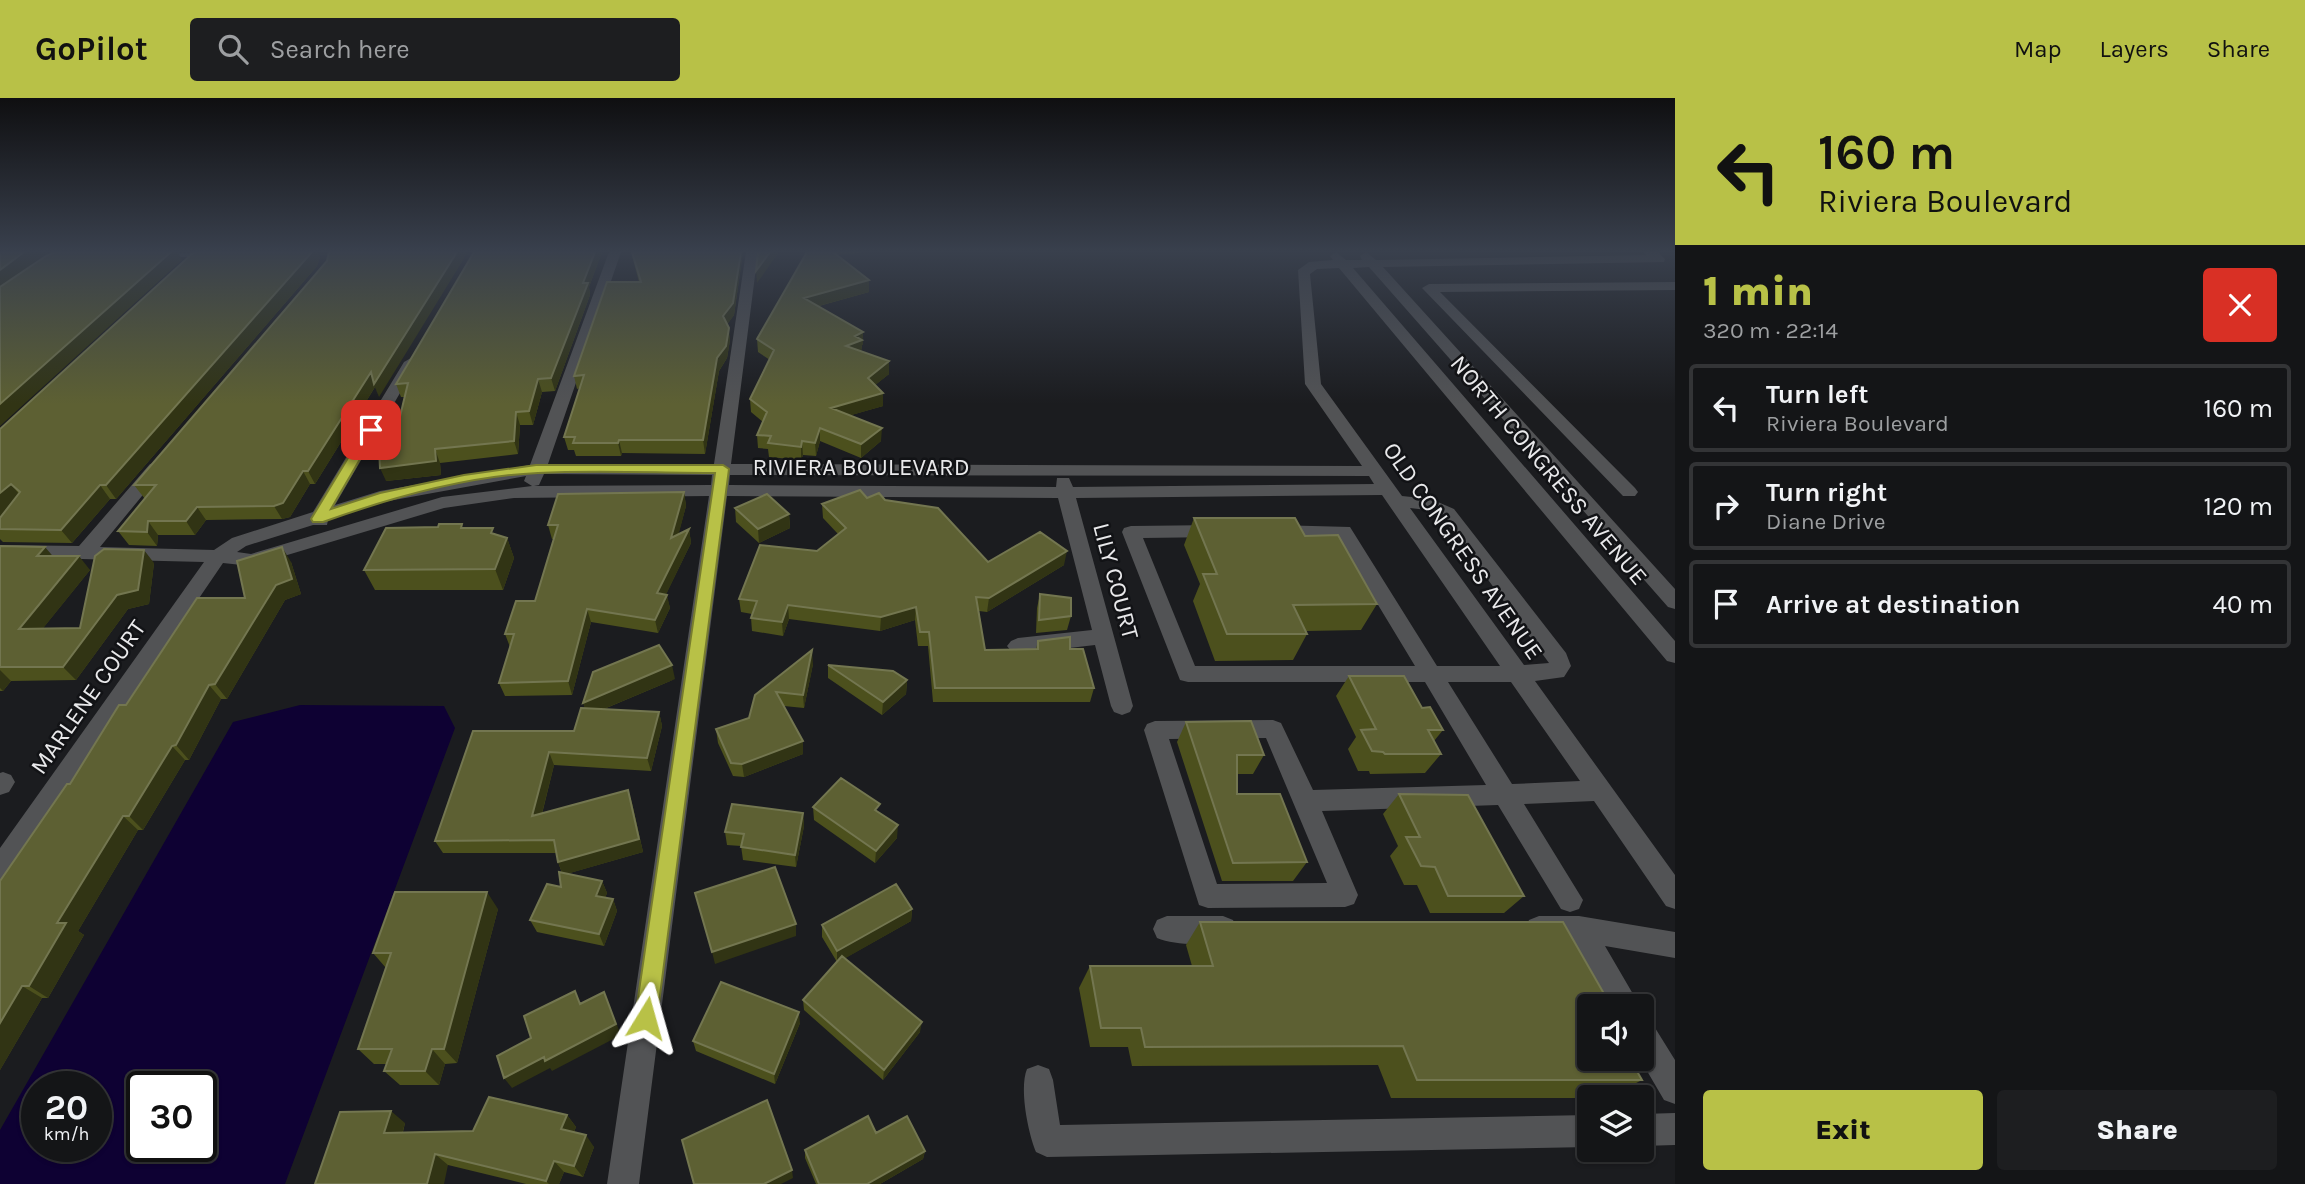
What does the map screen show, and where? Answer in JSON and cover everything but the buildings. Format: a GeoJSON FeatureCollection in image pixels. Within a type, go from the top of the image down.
{"type":"FeatureCollection","features":[{"type":"Feature","properties":{"kind":"street"},"geometry":{"type":"LineString","coordinates":[[529,492],[597,303]]}},
{"type":"Feature","properties":{"kind":"street"},"geometry":{"type":"LineString","coordinates":[[623,1184],[745,303]]}},
{"type":"Feature","properties":{"kind":"street","name":"OLD CONGRESS AVENUE"},"geometry":{"type":"LineString","coordinates":[[1306,303],[1313,384],[1675,897]]}},
{"type":"Feature","properties":{"kind":"street","name":"NORTH CONGRESS AVENUE"},"geometry":{"type":"LineString","coordinates":[[1376,303],[1675,655]]}},
{"type":"Feature","properties":{"kind":"street","name":"NORTH CONGRESS AVENUE"},"geometry":{"type":"LineString","coordinates":[[1407,303],[1674,598]]}},
{"type":"Feature","properties":{"kind":"street"},"geometry":{"type":"LineString","coordinates":[[1443,303],[1629,492]]}},
{"type":"Feature","properties":{"kind":"street"},"geometry":{"type":"LineString","coordinates":[[332,535],[318,519],[421,345]]}},
{"type":"Feature","properties":{"kind":"street"},"geometry":{"type":"LineString","coordinates":[[86,551],[166,457]]}},
{"type":"Feature","properties":{"kind":"street","name":"RIVIERA BOULEVARD"},"geometry":{"type":"LineString","coordinates":[[218,555],[239,542],[318,519],[380,497],[536,469],[721,480],[1066,493],[1391,495],[1431,505],[1448,513],[1558,659],[1560,666],[1556,671],[1517,674]]}},
{"type":"Feature","properties":{"kind":"street","name":"RIVIERA BOULEVARD"},"geometry":{"type":"LineString","coordinates":[[0,551],[218,555],[251,560],[442,503],[529,492],[721,480],[1060,470],[1374,471]]}},
{"type":"Feature","properties":{"kind":"street","name":"LILY COURT"},"geometry":{"type":"LineString","coordinates":[[1060,470],[1122,706]]}},
{"type":"Feature","properties":{"kind":"street"},"geometry":{"type":"LineString","coordinates":[[1517,674],[1432,674],[1188,674],[1131,532],[1343,531],[1432,674],[1570,900]]}},
{"type":"Feature","properties":{"kind":"street","name":"MARLENE COURT"},"geometry":{"type":"LineString","coordinates":[[0,869],[218,555]]}},
{"type":"Feature","properties":{"kind":"street"},"geometry":{"type":"LineString","coordinates":[[1634,608],[1674,598]]}},
{"type":"Feature","properties":{"kind":"street"},"geometry":{"type":"LineString","coordinates":[[1018,646],[1104,636]]}},
{"type":"Feature","properties":{"kind":"street"},"geometry":{"type":"LineString","coordinates":[[1273,729],[1306,801],[1345,895],[1208,896],[1155,730],[1273,729]]}},
{"type":"Feature","properties":{"kind":"street"},"geometry":{"type":"LineString","coordinates":[[1306,801],[1600,791]]}},
{"type":"Feature","properties":{"kind":"street"},"geometry":{"type":"LineString","coordinates":[[1167,929],[1250,929]]}},
{"type":"Feature","properties":{"kind":"street"},"geometry":{"type":"LineString","coordinates":[[1511,929],[1579,929],[1675,945]]}},
{"type":"Feature","properties":{"kind":"street"},"geometry":{"type":"LineString","coordinates":[[1579,929],[1619,994]]}},
{"type":"Feature","properties":{"kind":"street"},"geometry":{"type":"LineString","coordinates":[[1654,1053],[1675,1089]]}},
{"type":"Feature","properties":{"kind":"street"},"geometry":{"type":"LineString","coordinates":[[1038,1080],[1047,1141],[1577,1131]]}},
{"type":"Feature","properties":{"kind":"street"},"geometry":{"type":"LineString","coordinates":[[1654,1130],[1675,1129]]}},
{"type":"Feature","properties":{"kind":"shaded area"},"geometry":{"type":"Polygon","coordinates":[[[300,705],[444,706],[455,728],[285,1184],[0,1184],[0,1130],[21,1093],[21,1162],[112,1162],[112,1071],[34,1071],[233,722],[300,705]]]}},
{"type":"Feature","properties":{"kind":"route"},"geometry":{"type":"LineString","coordinates":[[371,430],[318,519],[380,497],[536,469],[723,469],[646,1018]]}}]}
